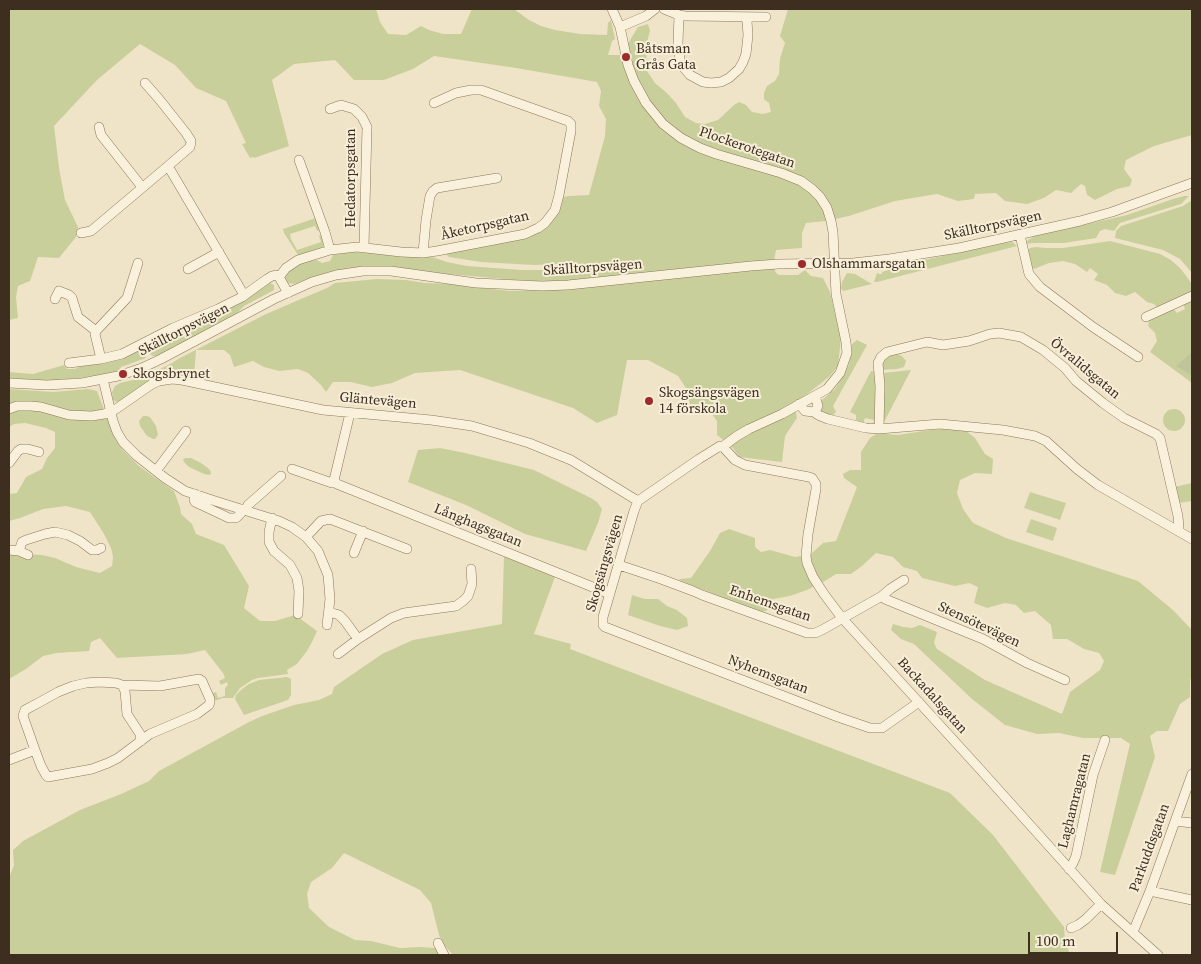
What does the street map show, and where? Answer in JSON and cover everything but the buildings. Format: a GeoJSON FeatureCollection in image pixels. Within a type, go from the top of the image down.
{"type":"FeatureCollection","features":[{"type":"Feature","properties":{"kind":"street","name":"Plockerotegatan"},"geometry":{"type":"LineString","coordinates":[[612,9],[620,26],[628,65],[636,86],[654,114],[674,133],[690,143],[710,152],[796,178],[808,186],[826,206],[833,232],[834,263]]}},
{"type":"Feature","properties":{"kind":"street"},"geometry":{"type":"LineString","coordinates":[[620,26],[646,16],[655,9]]}},
{"type":"Feature","properties":{"kind":"street"},"geometry":{"type":"LineString","coordinates":[[664,9],[679,15],[744,18],[766,17]]}},
{"type":"Feature","properties":{"kind":"street"},"geometry":{"type":"LineString","coordinates":[[679,15],[678,43],[680,60],[690,75],[703,82],[711,83],[721,82],[729,78],[739,69],[743,62],[748,46],[747,21],[744,18]]}},
{"type":"Feature","properties":{"kind":"street"},"geometry":{"type":"LineString","coordinates":[[81,233],[91,231],[190,147],[191,141],[189,137],[160,99],[145,83]]}},
{"type":"Feature","properties":{"kind":"street","name":"Åketorpsgatan"},"geometry":{"type":"LineString","coordinates":[[69,363],[122,354],[173,328],[218,309],[244,295],[267,278],[276,275],[279,277],[286,268],[298,260],[330,250],[364,247],[401,252],[423,253],[437,251],[525,234],[538,228],[550,217],[557,205],[571,124],[566,120],[481,90],[456,93],[434,103]]}},
{"type":"Feature","properties":{"kind":"street","name":"Hedatorpsgatan"},"geometry":{"type":"LineString","coordinates":[[330,109],[341,105],[354,109],[362,116],[367,127],[364,247]]}},
{"type":"Feature","properties":{"kind":"street"},"geometry":{"type":"LineString","coordinates":[[99,127],[101,134],[142,187]]}},
{"type":"Feature","properties":{"kind":"street"},"geometry":{"type":"LineString","coordinates":[[299,160],[330,250]]}},
{"type":"Feature","properties":{"kind":"street"},"geometry":{"type":"LineString","coordinates":[[168,166],[244,295]]}},
{"type":"Feature","properties":{"kind":"street"},"geometry":{"type":"LineString","coordinates":[[423,253],[426,220],[430,196],[433,191],[437,188],[497,178]]}},
{"type":"Feature","properties":{"kind":"street","name":"Skälltorpsvägen"},"geometry":{"type":"LineString","coordinates":[[9,383],[65,385],[103,379],[142,368],[238,317],[312,282],[327,277],[363,271],[391,271],[476,283],[559,286],[760,265],[889,259],[1020,235],[1112,212],[1192,183]]}},
{"type":"Feature","properties":{"kind":"street"},"geometry":{"type":"LineString","coordinates":[[1020,235],[1029,274],[1040,287],[1093,327],[1138,357]]}},
{"type":"Feature","properties":{"kind":"street"},"geometry":{"type":"LineString","coordinates":[[188,269],[219,252]]}},
{"type":"Feature","properties":{"kind":"street"},"geometry":{"type":"LineString","coordinates":[[101,359],[95,334],[96,331],[127,298],[138,263]]}},
{"type":"Feature","properties":{"kind":"street"},"geometry":{"type":"LineString","coordinates":[[722,447],[749,429],[827,389],[840,373],[846,353],[846,339],[836,294],[834,263]]}},
{"type":"Feature","properties":{"kind":"street"},"geometry":{"type":"LineString","coordinates":[[279,277],[288,293]]}},
{"type":"Feature","properties":{"kind":"street"},"geometry":{"type":"LineString","coordinates":[[55,299],[59,291],[69,295],[72,298],[78,317],[96,331]]}},
{"type":"Feature","properties":{"kind":"street"},"geometry":{"type":"LineString","coordinates":[[1146,316],[1192,296]]}},
{"type":"Feature","properties":{"kind":"street","name":"Övralidsgatan"},"geometry":{"type":"LineString","coordinates":[[879,429],[880,386],[878,363],[887,352],[927,342],[944,345],[969,341],[990,334],[1000,333],[1021,337],[1043,350],[1065,368],[1076,382],[1103,403],[1124,418],[1156,434],[1160,438],[1178,516],[1180,528],[1178,531]]}},
{"type":"Feature","properties":{"kind":"street"},"geometry":{"type":"LineString","coordinates":[[103,379],[117,432],[123,442],[137,456],[185,491],[272,518],[292,527],[318,551],[327,572],[330,592],[326,624]]}},
{"type":"Feature","properties":{"kind":"street","name":"Gläntevägen"},"geometry":{"type":"LineString","coordinates":[[9,409],[17,406],[41,406],[69,415],[92,416],[121,406],[152,384],[172,379],[323,410],[431,420],[472,426],[534,445],[570,460],[638,502]]}},
{"type":"Feature","properties":{"kind":"street"},"geometry":{"type":"LineString","coordinates":[[814,412],[818,406],[815,396]]}},
{"type":"Feature","properties":{"kind":"street"},"geometry":{"type":"LineString","coordinates":[[799,404],[805,412],[814,412],[828,419],[866,428],[879,429],[940,424],[1004,427],[1035,436],[1046,441],[1082,474],[1098,485],[1108,487],[1192,539]]}},
{"type":"Feature","properties":{"kind":"street"},"geometry":{"type":"LineString","coordinates":[[336,482],[334,476],[350,413]]}},
{"type":"Feature","properties":{"kind":"street"},"geometry":{"type":"LineString","coordinates":[[156,471],[186,430]]}},
{"type":"Feature","properties":{"kind":"street","name":"Skogsängsvägen"},"geometry":{"type":"LineString","coordinates":[[603,625],[603,618],[618,565],[638,502],[699,459],[718,447],[722,447]]}},
{"type":"Feature","properties":{"kind":"street","name":"Backadalsgatan"},"geometry":{"type":"LineString","coordinates":[[722,447],[735,460],[745,465],[808,477],[814,480],[816,489],[806,550],[807,563],[817,583],[842,618],[1101,904],[1158,955]]}},
{"type":"Feature","properties":{"kind":"street"},"geometry":{"type":"LineString","coordinates":[[9,463],[21,449],[39,452]]}},
{"type":"Feature","properties":{"kind":"street","name":"Långhagsgatan"},"geometry":{"type":"LineString","coordinates":[[292,469],[332,483],[336,482],[350,490],[610,594]]}},
{"type":"Feature","properties":{"kind":"street"},"geometry":{"type":"LineString","coordinates":[[244,509],[281,476]]}},
{"type":"Feature","properties":{"kind":"street"},"geometry":{"type":"LineString","coordinates":[[272,518],[268,532],[269,542],[274,551],[288,562],[296,575],[299,591],[298,614]]}},
{"type":"Feature","properties":{"kind":"street"},"geometry":{"type":"LineString","coordinates":[[306,538],[320,521],[326,519],[336,521],[408,549]]}},
{"type":"Feature","properties":{"kind":"street"},"geometry":{"type":"LineString","coordinates":[[354,553],[362,531]]}},
{"type":"Feature","properties":{"kind":"street"},"geometry":{"type":"LineString","coordinates":[[19,551],[22,542],[55,532],[68,535],[92,550],[101,548]]}},
{"type":"Feature","properties":{"kind":"street"},"geometry":{"type":"LineString","coordinates":[[9,550],[19,551],[28,556]]}},
{"type":"Feature","properties":{"kind":"street","name":"Enhemsgatan"},"geometry":{"type":"LineString","coordinates":[[618,565],[807,633],[820,631],[882,596],[904,580]]}},
{"type":"Feature","properties":{"kind":"street"},"geometry":{"type":"LineString","coordinates":[[338,654],[391,618],[404,613],[456,606],[468,596],[472,584],[471,570]]}},
{"type":"Feature","properties":{"kind":"street","name":"Stensötevägen"},"geometry":{"type":"LineString","coordinates":[[882,596],[892,602],[983,639],[1027,663],[1065,680]]}},
{"type":"Feature","properties":{"kind":"street"},"geometry":{"type":"LineString","coordinates":[[329,612],[345,621],[358,639]]}},
{"type":"Feature","properties":{"kind":"street","name":"Nyhemsgatan"},"geometry":{"type":"LineString","coordinates":[[603,625],[870,728],[882,728],[919,702]]}},
{"type":"Feature","properties":{"kind":"street"},"geometry":{"type":"LineString","coordinates":[[199,679],[202,681],[210,699],[208,705],[197,714],[143,737],[127,752],[108,763],[92,769],[48,777],[41,766],[23,716],[25,710],[63,689],[79,684],[116,683],[125,687],[160,686],[199,679]]}},
{"type":"Feature","properties":{"kind":"street"},"geometry":{"type":"LineString","coordinates":[[125,687],[127,714],[143,737]]}},
{"type":"Feature","properties":{"kind":"street","name":"Laghamragatan"},"geometry":{"type":"LineString","coordinates":[[1069,868],[1076,856],[1093,775],[1105,740]]}},
{"type":"Feature","properties":{"kind":"street"},"geometry":{"type":"LineString","coordinates":[[9,760],[35,750]]}},
{"type":"Feature","properties":{"kind":"street","name":"Parkuddsgatan"},"geometry":{"type":"LineString","coordinates":[[1133,932],[1150,891],[1192,774]]}},
{"type":"Feature","properties":{"kind":"street"},"geometry":{"type":"LineString","coordinates":[[1175,821],[1192,823]]}},
{"type":"Feature","properties":{"kind":"street"},"geometry":{"type":"LineString","coordinates":[[1150,891],[1192,900]]}},
{"type":"Feature","properties":{"kind":"street"},"geometry":{"type":"LineString","coordinates":[[1071,928],[1082,922],[1101,904]]}},
{"type":"Feature","properties":{"kind":"street"},"geometry":{"type":"LineString","coordinates":[[438,943],[444,955]]}},
{"type":"Feature","properties":{"kind":"green space"},"geometry":{"type":"Polygon","coordinates":[[[9,9],[376,9],[380,22],[388,34],[406,35],[421,26],[443,34],[461,34],[472,9],[514,9],[541,26],[580,34],[607,35],[608,23],[611,20],[615,39],[612,41],[608,55],[621,55],[638,27],[648,24],[650,31],[646,46],[647,71],[655,83],[676,103],[685,117],[696,123],[705,124],[718,120],[739,102],[746,105],[752,112],[763,114],[771,112],[769,103],[764,99],[764,93],[767,86],[775,81],[779,74],[780,58],[785,43],[780,36],[788,9],[1192,9],[1192,135],[1154,146],[1126,160],[1124,169],[1132,180],[1130,186],[1117,189],[1095,200],[1087,195],[1085,186],[1081,184],[1071,193],[1056,190],[1044,198],[1027,204],[1005,201],[996,193],[975,194],[974,199],[958,201],[937,194],[895,201],[849,216],[806,223],[802,233],[802,248],[776,250],[773,266],[779,275],[798,275],[805,270],[811,276],[823,278],[830,292],[841,338],[838,366],[829,377],[794,402],[797,418],[785,436],[782,462],[739,457],[733,448],[717,435],[717,421],[706,406],[691,409],[686,388],[678,376],[648,360],[627,360],[617,415],[597,423],[573,408],[460,370],[415,373],[392,383],[372,387],[350,382],[333,382],[326,392],[308,373],[298,369],[279,371],[264,367],[253,361],[234,367],[230,355],[224,350],[196,350],[194,378],[170,375],[160,376],[158,370],[180,358],[264,315],[335,283],[377,279],[406,280],[510,291],[560,289],[536,282],[371,267],[333,271],[294,284],[288,283],[285,278],[287,272],[303,262],[317,260],[322,263],[330,261],[333,255],[351,252],[406,257],[432,257],[467,266],[522,270],[558,270],[558,264],[534,265],[481,262],[449,257],[445,253],[529,238],[546,227],[563,197],[589,195],[605,136],[606,119],[599,106],[601,91],[597,82],[434,56],[413,69],[384,80],[354,80],[335,60],[294,64],[272,80],[289,146],[250,158],[242,144],[246,143],[226,101],[196,88],[175,65],[140,44],[97,80],[54,126],[65,200],[78,227],[76,237],[59,258],[38,257],[30,281],[18,286],[16,297],[18,318],[9,320],[9,9]]]}},
{"type":"Feature","properties":{"kind":"green space"},"geometry":{"type":"Polygon","coordinates":[[[1189,196],[1181,204],[1120,223],[1114,231],[1105,229],[1100,231],[1096,238],[1064,243],[1026,243],[1035,236],[1127,215],[1189,196]]]}},
{"type":"Feature","properties":{"kind":"green space"},"geometry":{"type":"Polygon","coordinates":[[[1192,200],[1192,273],[1180,259],[1163,250],[1115,238],[1116,231],[1121,226],[1183,206],[1192,200]]]}},
{"type":"Feature","properties":{"kind":"green space"},"geometry":{"type":"Polygon","coordinates":[[[316,218],[319,230],[317,231],[315,226],[290,234],[291,239],[297,250],[321,242],[319,236],[321,235],[324,245],[323,247],[298,255],[283,229],[316,218]]]}},
{"type":"Feature","properties":{"kind":"green space"},"geometry":{"type":"Polygon","coordinates":[[[1110,241],[1160,254],[1171,260],[1181,269],[1192,284],[1192,295],[1159,309],[1135,292],[1126,296],[1115,293],[1107,285],[1094,280],[1098,274],[1090,268],[1087,272],[1075,264],[1063,261],[1049,263],[1034,269],[1028,250],[1036,247],[1063,248],[1110,241]]]}},
{"type":"Feature","properties":{"kind":"green space"},"geometry":{"type":"Polygon","coordinates":[[[1012,242],[1017,246],[874,282],[877,273],[882,274],[882,272],[914,262],[1012,242]]]}},
{"type":"Feature","properties":{"kind":"green space"},"geometry":{"type":"Polygon","coordinates":[[[847,273],[855,274],[872,284],[843,291],[841,288],[842,282],[847,273]]]}},
{"type":"Feature","properties":{"kind":"green space"},"geometry":{"type":"Polygon","coordinates":[[[270,283],[274,285],[274,290],[244,306],[228,319],[157,356],[150,354],[146,346],[270,283]]]}},
{"type":"Feature","properties":{"kind":"green space"},"geometry":{"type":"Polygon","coordinates":[[[1192,298],[1192,383],[1150,352],[1157,341],[1155,333],[1148,326],[1150,317],[1172,307],[1177,313],[1185,309],[1183,304],[1192,298]]]}},
{"type":"Feature","properties":{"kind":"green space"},"geometry":{"type":"Polygon","coordinates":[[[857,340],[867,345],[833,406],[836,412],[828,416],[820,411],[822,400],[835,389],[844,375],[849,364],[852,344],[857,340]]]}},
{"type":"Feature","properties":{"kind":"green space"},"geometry":{"type":"Polygon","coordinates":[[[141,348],[146,358],[121,367],[120,370],[105,374],[48,381],[9,378],[9,372],[33,374],[64,365],[67,369],[75,369],[82,365],[107,362],[141,348]]]}},
{"type":"Feature","properties":{"kind":"green space"},"geometry":{"type":"Polygon","coordinates":[[[1192,352],[1192,376],[1176,366],[1192,352]]]}},
{"type":"Feature","properties":{"kind":"green space"},"geometry":{"type":"Polygon","coordinates":[[[895,353],[902,356],[906,361],[904,367],[880,370],[886,355],[895,353]]]}},
{"type":"Feature","properties":{"kind":"green space"},"geometry":{"type":"Polygon","coordinates":[[[911,370],[882,426],[873,424],[874,420],[865,418],[863,424],[856,420],[856,415],[850,412],[871,371],[883,373],[911,370]]]}},
{"type":"Feature","properties":{"kind":"green space"},"geometry":{"type":"Polygon","coordinates":[[[153,372],[155,378],[125,398],[117,402],[113,400],[112,392],[115,386],[146,377],[153,372]]]}},
{"type":"Feature","properties":{"kind":"green space"},"geometry":{"type":"Polygon","coordinates":[[[9,389],[53,392],[88,389],[97,391],[115,438],[123,450],[139,466],[174,491],[181,514],[192,524],[196,534],[224,545],[249,586],[244,608],[260,621],[275,621],[295,615],[317,631],[307,651],[297,664],[287,670],[288,674],[252,680],[240,688],[233,698],[223,698],[214,701],[211,694],[216,692],[218,698],[225,696],[225,688],[228,685],[227,682],[221,685],[219,681],[225,678],[223,673],[205,650],[187,654],[117,658],[100,638],[91,642],[89,651],[43,656],[9,679],[9,553],[42,555],[100,573],[112,566],[113,557],[104,534],[90,512],[66,506],[43,509],[9,521],[9,494],[17,493],[26,477],[42,469],[47,458],[55,448],[55,432],[25,423],[14,424],[9,427],[9,389]]]}},
{"type":"Feature","properties":{"kind":"green space"},"geometry":{"type":"Polygon","coordinates":[[[1174,409],[1182,412],[1185,420],[1182,428],[1174,431],[1166,428],[1163,420],[1166,412],[1174,409]]]}},
{"type":"Feature","properties":{"kind":"green space"},"geometry":{"type":"Polygon","coordinates":[[[143,416],[150,417],[156,426],[158,435],[155,439],[147,436],[140,426],[139,421],[143,416]]]}},
{"type":"Feature","properties":{"kind":"green space"},"geometry":{"type":"Polygon","coordinates":[[[943,429],[965,430],[975,438],[985,454],[993,459],[992,474],[975,473],[960,480],[957,493],[963,509],[973,523],[1006,538],[1138,581],[1173,610],[1192,630],[1190,697],[1180,704],[1168,731],[1157,731],[1150,736],[1155,757],[1115,875],[1100,872],[1130,744],[1121,738],[1083,738],[1059,733],[1037,734],[1005,725],[972,699],[914,644],[901,639],[891,630],[893,624],[912,628],[920,625],[937,632],[934,643],[937,649],[985,680],[1062,714],[1070,692],[1100,670],[1104,661],[1099,653],[1084,649],[1067,639],[1053,639],[1051,625],[1035,611],[1024,613],[1016,605],[1005,603],[987,608],[974,603],[978,587],[969,583],[955,586],[922,578],[917,571],[903,567],[893,557],[876,553],[851,574],[836,574],[807,590],[773,599],[766,611],[760,612],[679,579],[691,578],[720,533],[729,529],[755,538],[755,547],[761,552],[770,550],[795,557],[811,554],[823,543],[836,541],[857,487],[844,478],[843,474],[850,470],[861,470],[861,452],[870,438],[878,433],[898,435],[943,429]]]}},
{"type":"Feature","properties":{"kind":"green space"},"geometry":{"type":"Polygon","coordinates":[[[440,448],[534,470],[597,502],[602,509],[586,551],[525,534],[466,505],[408,482],[418,450],[440,448]]]}},
{"type":"Feature","properties":{"kind":"green space"},"geometry":{"type":"Polygon","coordinates":[[[191,458],[201,463],[209,469],[211,474],[204,474],[189,467],[183,459],[191,458]]]}},
{"type":"Feature","properties":{"kind":"green space"},"geometry":{"type":"Polygon","coordinates":[[[1192,483],[1192,501],[1178,503],[1174,487],[1192,483]]]}},
{"type":"Feature","properties":{"kind":"green space"},"geometry":{"type":"Polygon","coordinates":[[[1030,492],[1066,503],[1060,520],[1024,508],[1030,492]]]}},
{"type":"Feature","properties":{"kind":"green space"},"geometry":{"type":"Polygon","coordinates":[[[1031,519],[1057,528],[1053,541],[1026,532],[1031,519]]]}},
{"type":"Feature","properties":{"kind":"green space"},"geometry":{"type":"Polygon","coordinates":[[[504,556],[555,577],[534,634],[571,644],[570,649],[950,793],[993,835],[1064,927],[1065,939],[1070,955],[453,955],[443,944],[431,903],[420,890],[344,853],[332,868],[311,882],[307,894],[309,908],[329,927],[355,940],[371,941],[400,948],[435,948],[441,955],[9,955],[9,878],[14,865],[13,850],[23,841],[80,810],[149,781],[159,771],[249,722],[294,705],[319,700],[332,694],[334,687],[382,654],[413,640],[502,624],[504,556]]]}},
{"type":"Feature","properties":{"kind":"green space"},"geometry":{"type":"Polygon","coordinates":[[[632,595],[645,599],[658,599],[687,618],[688,626],[677,630],[628,615],[632,595]]]}},
{"type":"Feature","properties":{"kind":"green space"},"geometry":{"type":"Polygon","coordinates":[[[287,677],[291,679],[291,695],[288,700],[244,715],[235,699],[242,689],[259,680],[287,677]]]}},
{"type":"Feature","properties":{"kind":"place","name":"Båtsman Grås Gata"},"geometry":{"type":"Point","coordinates":[626,57]}},
{"type":"Feature","properties":{"kind":"place","name":"Olshammarsgatan"},"geometry":{"type":"Point","coordinates":[802,264]}},
{"type":"Feature","properties":{"kind":"place","name":"Skogsbrynet"},"geometry":{"type":"Point","coordinates":[123,374]}},
{"type":"Feature","properties":{"kind":"place","name":"Skogsängsvägen 14 förskola"},"geometry":{"type":"Point","coordinates":[649,401]}}]}
